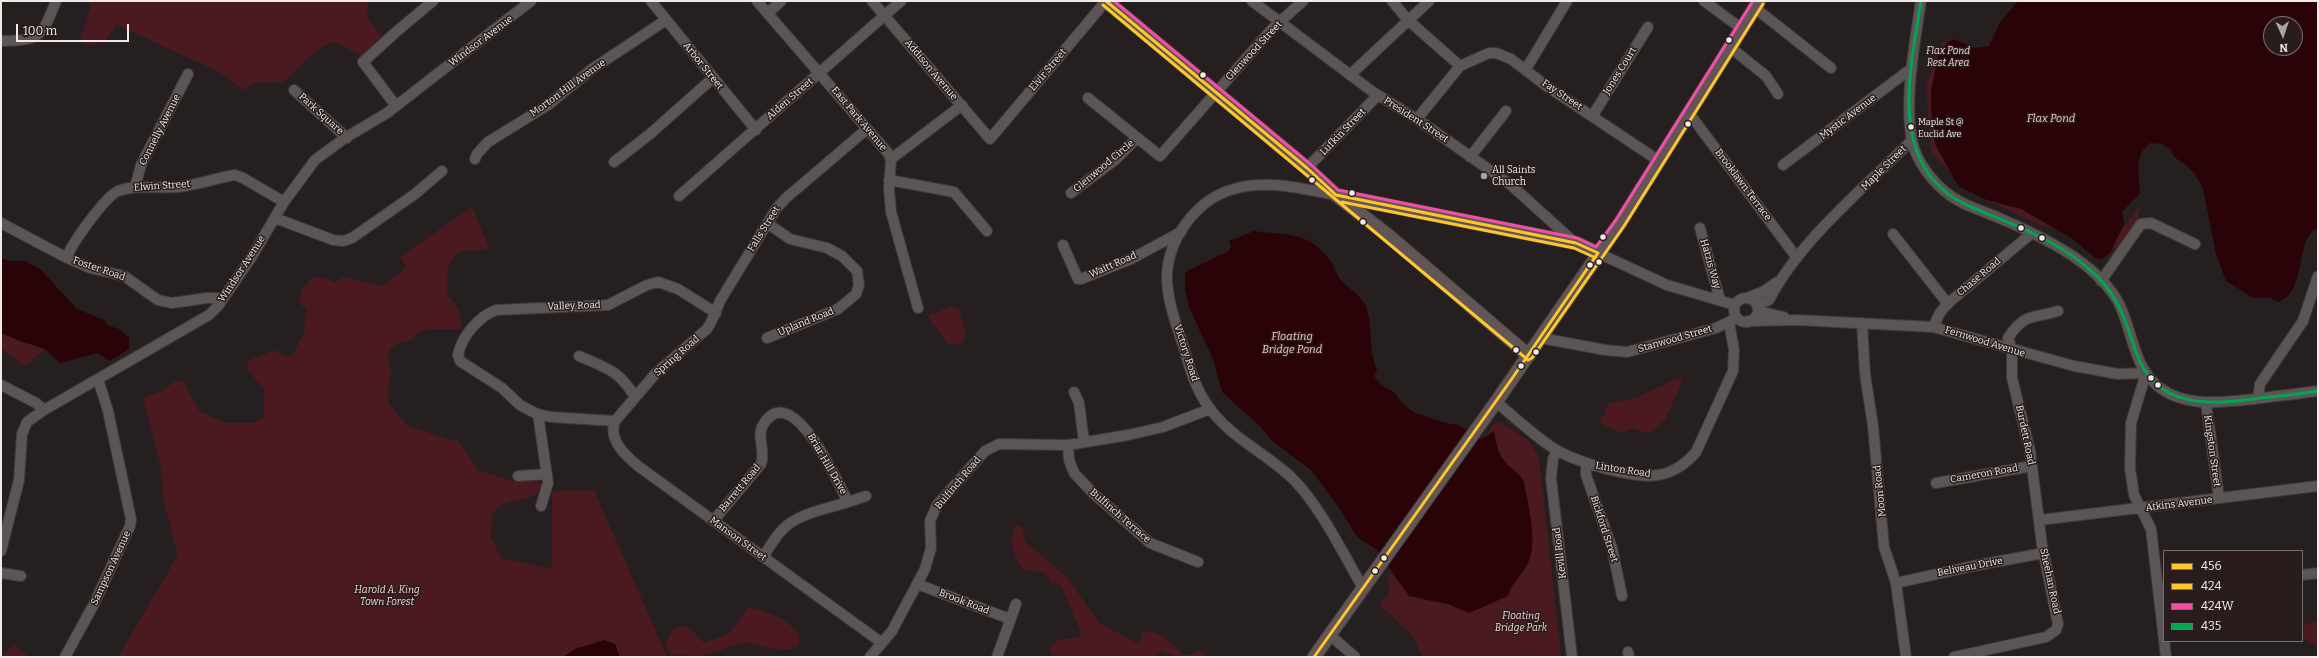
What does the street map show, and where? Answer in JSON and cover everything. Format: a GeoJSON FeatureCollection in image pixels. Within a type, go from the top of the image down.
{"type":"FeatureCollection","features":[{"type":"Feature","properties":{"kind":"main road"},"geometry":{"type":"LineString","coordinates":[[1106,1],[1307,168],[1336,195],[1390,236],[1528,355]]}},
{"type":"Feature","properties":{"kind":"main road"},"geometry":{"type":"LineString","coordinates":[[1314,657],[1496,402],[1620,223],[1757,4]]}},
{"type":"Feature","properties":{"kind":"main road"},"geometry":{"type":"LineString","coordinates":[[1336,195],[1576,243],[1598,253]]}},
{"type":"Feature","properties":{"kind":"street"},"geometry":{"type":"LineString","coordinates":[[1,41],[26,40],[37,36],[45,28],[56,1]]}},
{"type":"Feature","properties":{"kind":"street"},"geometry":{"type":"LineString","coordinates":[[396,106],[364,62],[396,32],[433,1]]}},
{"type":"Feature","properties":{"kind":"street","name":"Windsor Avenue"},"geometry":{"type":"LineString","coordinates":[[1,551],[20,474],[22,434],[27,422],[44,410],[204,319],[218,306],[222,298],[251,258],[284,202],[309,166],[347,138],[396,106],[531,1]]}},
{"type":"Feature","properties":{"kind":"street","name":"Arbor Street"},"geometry":{"type":"LineString","coordinates":[[651,1],[756,130]]}},
{"type":"Feature","properties":{"kind":"street","name":"East Park Avenue"},"geometry":{"type":"LineString","coordinates":[[757,1],[820,73],[891,159],[889,180],[891,212],[918,308]]}},
{"type":"Feature","properties":{"kind":"street"},"geometry":{"type":"LineString","coordinates":[[768,13],[781,1]]}},
{"type":"Feature","properties":{"kind":"street","name":"Addison Avenue"},"geometry":{"type":"LineString","coordinates":[[872,1],[990,139]]}},
{"type":"Feature","properties":{"kind":"street","name":"Alden Street"},"geometry":{"type":"LineString","coordinates":[[679,196],[756,130],[901,1]]}},
{"type":"Feature","properties":{"kind":"street","name":"Elvir Street"},"geometry":{"type":"LineString","coordinates":[[990,139],[1106,1]]}},
{"type":"Feature","properties":{"kind":"street","name":"President Street"},"geometry":{"type":"LineString","coordinates":[[1252,1],[1378,95],[1418,119],[1511,185],[1576,243]]}},
{"type":"Feature","properties":{"kind":"street","name":"Glenwood Street"},"geometry":{"type":"LineString","coordinates":[[1137,138],[1160,156],[1272,29],[1303,1]]}},
{"type":"Feature","properties":{"kind":"street"},"geometry":{"type":"LineString","coordinates":[[1392,1],[1408,20],[1460,66],[1418,119]]}},
{"type":"Feature","properties":{"kind":"street"},"geometry":{"type":"LineString","coordinates":[[1350,75],[1429,1]]}},
{"type":"Feature","properties":{"kind":"street"},"geometry":{"type":"LineString","coordinates":[[1526,69],[1568,1]]}},
{"type":"Feature","properties":{"kind":"street"},"geometry":{"type":"LineString","coordinates":[[1704,1],[1742,29]]}},
{"type":"Feature","properties":{"kind":"street","name":"Maple Street"},"geometry":{"type":"LineString","coordinates":[[1769,300],[1779,281],[1814,238],[1912,140],[1910,112],[1912,68],[1922,1]]}},
{"type":"Feature","properties":{"kind":"street"},"geometry":{"type":"LineString","coordinates":[[1757,4],[1831,68]]}},
{"type":"Feature","properties":{"kind":"street","name":"Morton Hill Avenue"},"geometry":{"type":"LineString","coordinates":[[475,159],[477,154],[488,142],[548,105],[592,69],[666,20]]}},
{"type":"Feature","properties":{"kind":"street","name":"Jones Court"},"geometry":{"type":"LineString","coordinates":[[1592,115],[1648,27]]}},
{"type":"Feature","properties":{"kind":"street"},"geometry":{"type":"LineString","coordinates":[[1730,47],[1766,76],[1778,94]]}},
{"type":"Feature","properties":{"kind":"street","name":"Fay Street"},"geometry":{"type":"LineString","coordinates":[[1460,66],[1479,56],[1496,53],[1511,59],[1545,85],[1659,161]]}},
{"type":"Feature","properties":{"kind":"street","name":"Mystic Avenue"},"geometry":{"type":"LineString","coordinates":[[1783,165],[1912,68]]}},
{"type":"Feature","properties":{"kind":"street","name":"Connelly Avenue"},"geometry":{"type":"LineString","coordinates":[[135,186],[141,164],[188,74]]}},
{"type":"Feature","properties":{"kind":"street"},"geometry":{"type":"LineString","coordinates":[[614,162],[713,78]]}},
{"type":"Feature","properties":{"kind":"street","name":"Park Square"},"geometry":{"type":"LineString","coordinates":[[294,90],[347,138]]}},
{"type":"Feature","properties":{"kind":"street","name":"Lufkin Street"},"geometry":{"type":"LineString","coordinates":[[1307,168],[1378,95]]}},
{"type":"Feature","properties":{"kind":"street"},"geometry":{"type":"LineString","coordinates":[[1088,98],[1137,138]]}},
{"type":"Feature","properties":{"kind":"street"},"geometry":{"type":"LineString","coordinates":[[891,159],[962,105]]}},
{"type":"Feature","properties":{"kind":"street"},"geometry":{"type":"LineString","coordinates":[[1470,157],[1506,111]]}},
{"type":"Feature","properties":{"kind":"street","name":"Brooklawn Terrace"},"geometry":{"type":"LineString","coordinates":[[1689,113],[1797,258]]}},
{"type":"Feature","properties":{"kind":"street","name":"Falls Street"},"geometry":{"type":"LineString","coordinates":[[716,313],[720,301],[767,223],[786,198],[867,129]]}},
{"type":"Feature","properties":{"kind":"street","name":"Glenwood Circle"},"geometry":{"type":"LineString","coordinates":[[1072,193],[1115,160],[1137,138]]}},
{"type":"Feature","properties":{"kind":"street"},"geometry":{"type":"LineString","coordinates":[[1912,140],[1920,161],[1948,194],[1967,205],[2032,233],[2078,261],[2101,281],[2118,299],[2123,309],[2138,356],[2146,373],[2156,385],[2176,397],[2206,403],[2318,391]]}},
{"type":"Feature","properties":{"kind":"street"},"geometry":{"type":"LineString","coordinates":[[275,218],[333,240],[343,241],[352,238],[415,194],[442,171]]}},
{"type":"Feature","properties":{"kind":"street","name":"Elwin Street"},"geometry":{"type":"LineString","coordinates":[[67,258],[73,242],[110,197],[116,192],[135,186],[177,187],[235,175],[243,178],[284,202]]}},
{"type":"Feature","properties":{"kind":"street"},"geometry":{"type":"LineString","coordinates":[[889,180],[954,192],[987,231]]}},
{"type":"Feature","properties":{"kind":"street","name":"Victory Road"},"geometry":{"type":"LineString","coordinates":[[1336,195],[1277,185],[1235,188],[1224,192],[1200,208],[1181,232],[1172,251],[1168,265],[1168,296],[1191,370],[1210,409],[1228,428],[1293,480],[1321,519],[1363,588]]}},
{"type":"Feature","properties":{"kind":"street","name":"Foster Road"},"geometry":{"type":"LineString","coordinates":[[1,223],[67,258],[90,268],[118,274],[135,283],[153,298],[163,302],[222,298]]}},
{"type":"Feature","properties":{"kind":"street","name":"Upland Road"},"geometry":{"type":"LineString","coordinates":[[767,223],[790,239],[827,248],[842,256],[857,271],[859,285],[856,294],[838,309],[767,338]]}},
{"type":"Feature","properties":{"kind":"street"},"geometry":{"type":"LineString","coordinates":[[2101,281],[2141,224],[2151,223],[2195,244]]}},
{"type":"Feature","properties":{"kind":"street","name":"Hatzis Way"},"geometry":{"type":"LineString","coordinates":[[1700,228],[1720,300]]}},
{"type":"Feature","properties":{"kind":"street","name":"Waitt Road"},"geometry":{"type":"LineString","coordinates":[[1063,245],[1078,279],[1081,279],[1131,259],[1181,232]]}},
{"type":"Feature","properties":{"kind":"street","name":"Chase Road"},"geometry":{"type":"LineString","coordinates":[[1933,327],[1940,313],[1948,304],[2032,233]]}},
{"type":"Feature","properties":{"kind":"street"},"geometry":{"type":"LineString","coordinates":[[1893,234],[1948,304]]}},
{"type":"Feature","properties":{"kind":"street"},"geometry":{"type":"LineString","coordinates":[[1598,253],[1667,285],[1735,305],[1733,320],[1748,321],[1755,317],[1757,308],[1769,300]]}},
{"type":"Feature","properties":{"kind":"street"},"geometry":{"type":"LineString","coordinates":[[2258,398],[2260,384],[2303,321],[2314,292],[2318,276]]}},
{"type":"Feature","properties":{"kind":"street","name":"Maple Street"},"geometry":{"type":"LineString","coordinates":[[1735,305],[1739,300],[1764,291],[1779,281]]}},
{"type":"Feature","properties":{"kind":"street","name":"Valley Road"},"geometry":{"type":"LineString","coordinates":[[538,414],[520,405],[502,388],[460,360],[458,355],[465,338],[481,318],[496,310],[608,305],[643,287],[658,282],[678,289],[716,313]]}},
{"type":"Feature","properties":{"kind":"street"},"geometry":{"type":"LineString","coordinates":[[1747,298],[1757,308]]}},
{"type":"Feature","properties":{"kind":"street"},"geometry":{"type":"LineString","coordinates":[[1769,300],[1768,305],[1774,314]]}},
{"type":"Feature","properties":{"kind":"street","name":"Fernwood Avenue"},"geometry":{"type":"LineString","coordinates":[[1757,308],[1798,320]]}},
{"type":"Feature","properties":{"kind":"street","name":"Burdett Road"},"geometry":{"type":"LineString","coordinates":[[2040,520],[2032,466],[2012,378],[2012,350],[2008,338],[2019,323],[2027,318],[2058,310]]}},
{"type":"Feature","properties":{"kind":"street","name":"Spring Road"},"geometry":{"type":"LineString","coordinates":[[615,421],[635,397],[670,360],[707,329],[716,313]]}},
{"type":"Feature","properties":{"kind":"street","name":"Stanwood Street"},"geometry":{"type":"LineString","coordinates":[[1541,338],[1606,350],[1627,352],[1716,328],[1733,320]]}},
{"type":"Feature","properties":{"kind":"street","name":"Linton Road"},"geometry":{"type":"LineString","coordinates":[[1496,402],[1557,450],[1586,463],[1645,475],[1657,475],[1673,470],[1692,456],[1701,441],[1733,370],[1733,320]]}},
{"type":"Feature","properties":{"kind":"street","name":"Fernwood Avenue"},"geometry":{"type":"LineString","coordinates":[[1748,321],[1798,320],[1933,327],[1955,331],[2046,360],[2118,374],[2146,373]]}},
{"type":"Feature","properties":{"kind":"street","name":"Moon Road"},"geometry":{"type":"LineString","coordinates":[[1862,323],[1865,374],[1881,495],[1884,547],[1896,583],[1906,657]]}},
{"type":"Feature","properties":{"kind":"street"},"geometry":{"type":"LineString","coordinates":[[579,356],[616,373],[623,379],[635,397]]}},
{"type":"Feature","properties":{"kind":"street"},"geometry":{"type":"LineString","coordinates":[[2146,373],[2134,406],[2130,437],[2134,494],[2151,529],[2161,594],[2163,619]]}},
{"type":"Feature","properties":{"kind":"street","name":"Sampson Avenue"},"geometry":{"type":"LineString","coordinates":[[65,657],[94,604],[126,535],[131,519],[108,411],[98,379]]}},
{"type":"Feature","properties":{"kind":"street"},"geometry":{"type":"LineString","coordinates":[[1,385],[36,403],[44,410]]}},
{"type":"Feature","properties":{"kind":"street"},"geometry":{"type":"LineString","coordinates":[[1074,392],[1079,403],[1084,442]]}},
{"type":"Feature","properties":{"kind":"street","name":"Kingston Street"},"geometry":{"type":"LineString","coordinates":[[2206,403],[2219,498]]}},
{"type":"Feature","properties":{"kind":"street","name":"Bulfinch Road"},"geometry":{"type":"LineString","coordinates":[[870,657],[892,631],[929,558],[930,522],[933,514],[943,498],[978,458],[992,446],[999,444],[1068,445],[1140,433],[1210,409]]}},
{"type":"Feature","properties":{"kind":"street"},"geometry":{"type":"LineString","coordinates":[[541,506],[548,484],[538,414],[563,418],[615,421]]}},
{"type":"Feature","properties":{"kind":"street","name":"Briar Hill Drive"},"geometry":{"type":"LineString","coordinates":[[761,432],[764,423],[773,415],[788,414],[795,417],[809,433],[848,502],[808,515],[790,523],[777,537],[763,557]]}},
{"type":"Feature","properties":{"kind":"street","name":"Manson Street"},"geometry":{"type":"LineString","coordinates":[[615,421],[613,425],[615,440],[624,453],[646,472],[714,520],[882,644]]}},
{"type":"Feature","properties":{"kind":"street","name":"Barrett Road"},"geometry":{"type":"LineString","coordinates":[[714,520],[761,464],[764,452],[761,432]]}},
{"type":"Feature","properties":{"kind":"street","name":"Bulfinch Terrace"},"geometry":{"type":"LineString","coordinates":[[1068,445],[1069,460],[1074,472],[1094,494],[1150,543],[1198,562]]}},
{"type":"Feature","properties":{"kind":"street","name":"Kevill Road"},"geometry":{"type":"LineString","coordinates":[[1557,450],[1553,459],[1551,478],[1572,657]]}},
{"type":"Feature","properties":{"kind":"street","name":"Bickford Street"},"geometry":{"type":"LineString","coordinates":[[1586,463],[1586,475],[1612,548],[1622,596]]}},
{"type":"Feature","properties":{"kind":"street","name":"Cameron Road"},"geometry":{"type":"LineString","coordinates":[[1936,483],[2032,466]]}},
{"type":"Feature","properties":{"kind":"street"},"geometry":{"type":"LineString","coordinates":[[518,476],[547,474]]}},
{"type":"Feature","properties":{"kind":"street","name":"Atkins Avenue"},"geometry":{"type":"LineString","coordinates":[[2040,520],[2318,486]]}},
{"type":"Feature","properties":{"kind":"street"},"geometry":{"type":"LineString","coordinates":[[848,502],[866,496]]}},
{"type":"Feature","properties":{"kind":"street","name":"Sheehan Road"},"geometry":{"type":"LineString","coordinates":[[1954,657],[2046,638],[2056,630],[2058,619],[2044,553],[2040,520]]}},
{"type":"Feature","properties":{"kind":"street","name":"Beliveau Drive"},"geometry":{"type":"LineString","coordinates":[[1896,583],[1973,566],[2044,553]]}},
{"type":"Feature","properties":{"kind":"street"},"geometry":{"type":"LineString","coordinates":[[1,573],[21,576]]}},
{"type":"Feature","properties":{"kind":"street"},"geometry":{"type":"LineString","coordinates":[[2303,575],[2318,573]]}},
{"type":"Feature","properties":{"kind":"street","name":"Brook Road"},"geometry":{"type":"LineString","coordinates":[[917,584],[1010,620]]}},
{"type":"Feature","properties":{"kind":"street"},"geometry":{"type":"LineString","coordinates":[[997,657],[1016,604]]}},
{"type":"Feature","properties":{"kind":"street"},"geometry":{"type":"LineString","coordinates":[[1330,635],[1355,657]]}},
{"type":"Feature","properties":{"kind":"street"},"geometry":{"type":"LineString","coordinates":[[2165,642],[2166,657]]}},
{"type":"Feature","properties":{"kind":"green space"},"geometry":{"type":"Polygon","coordinates":[[[85,1],[368,1],[369,20],[382,36],[361,56],[337,43],[331,43],[320,48],[283,82],[255,83],[242,90],[223,74],[116,24],[105,43],[97,42],[91,46],[80,41],[91,5],[85,1]]]}},
{"type":"Feature","properties":{"kind":"green space","name":"Flax Pond Rest Area"},"geometry":{"type":"Polygon","coordinates":[[[1943,41],[1963,53],[2111,245],[2141,204],[2133,237],[2125,250],[2034,223],[1966,188],[1931,153],[1926,85],[1943,41]]]}},
{"type":"Feature","properties":{"kind":"green space","name":"Harold A. King Town Forest"},"geometry":{"type":"Polygon","coordinates":[[[472,207],[489,248],[458,253],[450,263],[448,269],[447,296],[456,306],[460,315],[462,329],[421,330],[412,340],[394,345],[388,353],[391,370],[388,389],[389,404],[408,426],[453,441],[458,440],[479,471],[513,481],[536,481],[541,484],[536,494],[531,497],[508,502],[492,515],[491,537],[501,558],[552,569],[552,491],[594,490],[667,657],[118,657],[178,555],[163,499],[161,466],[143,398],[164,390],[175,381],[183,381],[199,411],[225,423],[254,423],[264,417],[264,390],[248,370],[247,361],[275,350],[286,356],[292,355],[304,334],[306,312],[308,309],[301,305],[300,301],[302,292],[309,281],[317,277],[328,279],[333,283],[344,277],[382,286],[407,267],[400,257],[472,207]]]}},
{"type":"Feature","properties":{"kind":"green space"},"geometry":{"type":"Polygon","coordinates":[[[952,306],[958,309],[964,325],[965,334],[963,343],[948,344],[930,320],[929,316],[952,306]]]}},
{"type":"Feature","properties":{"kind":"green space"},"geometry":{"type":"Polygon","coordinates":[[[1,333],[46,349],[25,366],[1,348],[1,333]]]}},
{"type":"Feature","properties":{"kind":"green space"},"geometry":{"type":"Polygon","coordinates":[[[1684,378],[1665,420],[1648,434],[1632,428],[1621,433],[1602,424],[1599,418],[1606,414],[1606,407],[1609,403],[1636,398],[1671,381],[1684,378]]]}},
{"type":"Feature","properties":{"kind":"green space","name":"Floating Bridge Park"},"geometry":{"type":"Polygon","coordinates":[[[1500,422],[1529,441],[1539,458],[1561,657],[1422,657],[1414,637],[1380,605],[1390,591],[1388,582],[1389,571],[1401,586],[1420,599],[1452,605],[1506,589],[1514,584],[1527,565],[1532,549],[1481,444],[1494,424],[1500,422]]]}},
{"type":"Feature","properties":{"kind":"green space"},"geometry":{"type":"Polygon","coordinates":[[[1016,526],[1021,526],[1026,543],[1067,577],[1099,623],[1137,643],[1139,643],[1143,632],[1155,633],[1165,638],[1183,655],[1190,655],[1198,650],[1208,657],[1177,657],[1161,651],[1154,657],[1053,657],[1049,650],[1054,643],[1062,639],[1080,637],[1081,633],[1062,587],[1058,583],[1051,583],[1045,573],[1022,569],[1014,553],[1012,543],[1013,532],[1016,526]]]}},
{"type":"Feature","properties":{"kind":"green space"},"geometry":{"type":"Polygon","coordinates":[[[748,607],[783,620],[795,630],[799,636],[799,645],[786,650],[780,650],[743,643],[705,655],[671,656],[665,645],[672,632],[683,626],[694,633],[704,643],[729,634],[748,607]]]}},
{"type":"Feature","properties":{"kind":"green space"},"geometry":{"type":"Polygon","coordinates":[[[2312,622],[2318,622],[2318,646],[2303,638],[2304,625],[2312,622]]]}},
{"type":"Feature","properties":{"kind":"green space"},"geometry":{"type":"Polygon","coordinates":[[[14,645],[29,657],[1,657],[14,645]]]}},
{"type":"Feature","properties":{"kind":"water","name":"Flax Pond"},"geometry":{"type":"Polygon","coordinates":[[[2018,1],[2318,1],[2318,228],[2310,234],[2306,243],[2298,277],[2288,296],[2278,302],[2270,298],[2253,298],[2226,281],[2216,254],[2203,188],[2195,174],[2185,164],[2174,157],[2171,149],[2161,144],[2150,143],[2141,154],[2138,166],[2140,193],[2122,212],[2124,224],[2110,253],[2101,259],[2095,258],[2071,238],[2021,209],[1987,200],[1958,186],[1935,144],[1931,111],[1931,91],[1938,56],[1946,44],[1954,39],[1975,48],[1989,46],[2000,22],[2018,1]]]}},
{"type":"Feature","properties":{"kind":"water","name":"Floating Bridge Pond"},"geometry":{"type":"Polygon","coordinates":[[[1254,231],[1287,234],[1305,239],[1322,251],[1330,260],[1340,279],[1360,297],[1367,310],[1370,325],[1372,355],[1377,369],[1374,376],[1381,385],[1394,392],[1403,404],[1413,412],[1449,424],[1456,424],[1482,439],[1494,431],[1501,457],[1524,482],[1532,524],[1532,546],[1527,565],[1511,588],[1508,596],[1469,613],[1448,604],[1409,596],[1377,550],[1357,537],[1340,509],[1311,470],[1272,441],[1260,426],[1222,392],[1213,359],[1189,307],[1185,288],[1185,272],[1229,251],[1231,246],[1229,241],[1254,231]]]}},
{"type":"Feature","properties":{"kind":"water"},"geometry":{"type":"Polygon","coordinates":[[[1,258],[10,261],[25,261],[40,269],[77,309],[104,320],[107,325],[119,329],[126,335],[129,338],[129,349],[110,361],[97,353],[60,363],[45,349],[1,333],[1,258]]]}},
{"type":"Feature","properties":{"kind":"water"},"geometry":{"type":"Polygon","coordinates":[[[604,640],[615,644],[620,657],[563,657],[575,649],[604,640]]]}},
{"type":"Feature","properties":{"kind":"transit line","name":"456"},"geometry":{"type":"LineString","coordinates":[[1106,1],[1307,168],[1336,195]]}},
{"type":"Feature","properties":{"kind":"transit line","name":"424W"},"geometry":{"type":"LineString","coordinates":[[1114,1],[1310,164],[1338,190],[1577,238],[1596,247],[1616,220],[1753,1]]}},
{"type":"Feature","properties":{"kind":"transit line","name":"435"},"geometry":{"type":"LineString","coordinates":[[1921,1],[1909,88],[1910,117],[1914,145],[1925,169],[1944,190],[1971,207],[2033,233],[2048,241],[2076,258],[2089,269],[2107,287],[2119,307],[2145,371],[2157,385],[2171,394],[2187,399],[2205,402],[2223,402],[2318,391]]}},
{"type":"Feature","properties":{"kind":"transit line","name":"424"},"geometry":{"type":"LineString","coordinates":[[1103,5],[1528,360],[1532,358],[1624,226],[1763,4]]}},
{"type":"Feature","properties":{"kind":"transit line","name":"456"},"geometry":{"type":"LineString","coordinates":[[1336,195],[1576,243],[1598,253]]}},
{"type":"Feature","properties":{"kind":"transit line","name":"424"},"geometry":{"type":"LineString","coordinates":[[1342,202],[1574,248],[1596,258]]}},
{"type":"Feature","properties":{"kind":"transit line","name":"456"},"geometry":{"type":"LineString","coordinates":[[1314,657],[1511,380],[1598,253]]}},
{"type":"Feature","properties":{"kind":"place","name":"Maple St @ Euclid Ave"},"geometry":{"type":"Point","coordinates":[1911,127]}},
{"type":"Feature","properties":{"kind":"place","name":"All Saints Church"},"geometry":{"type":"Point","coordinates":[1484,176]}}]}
